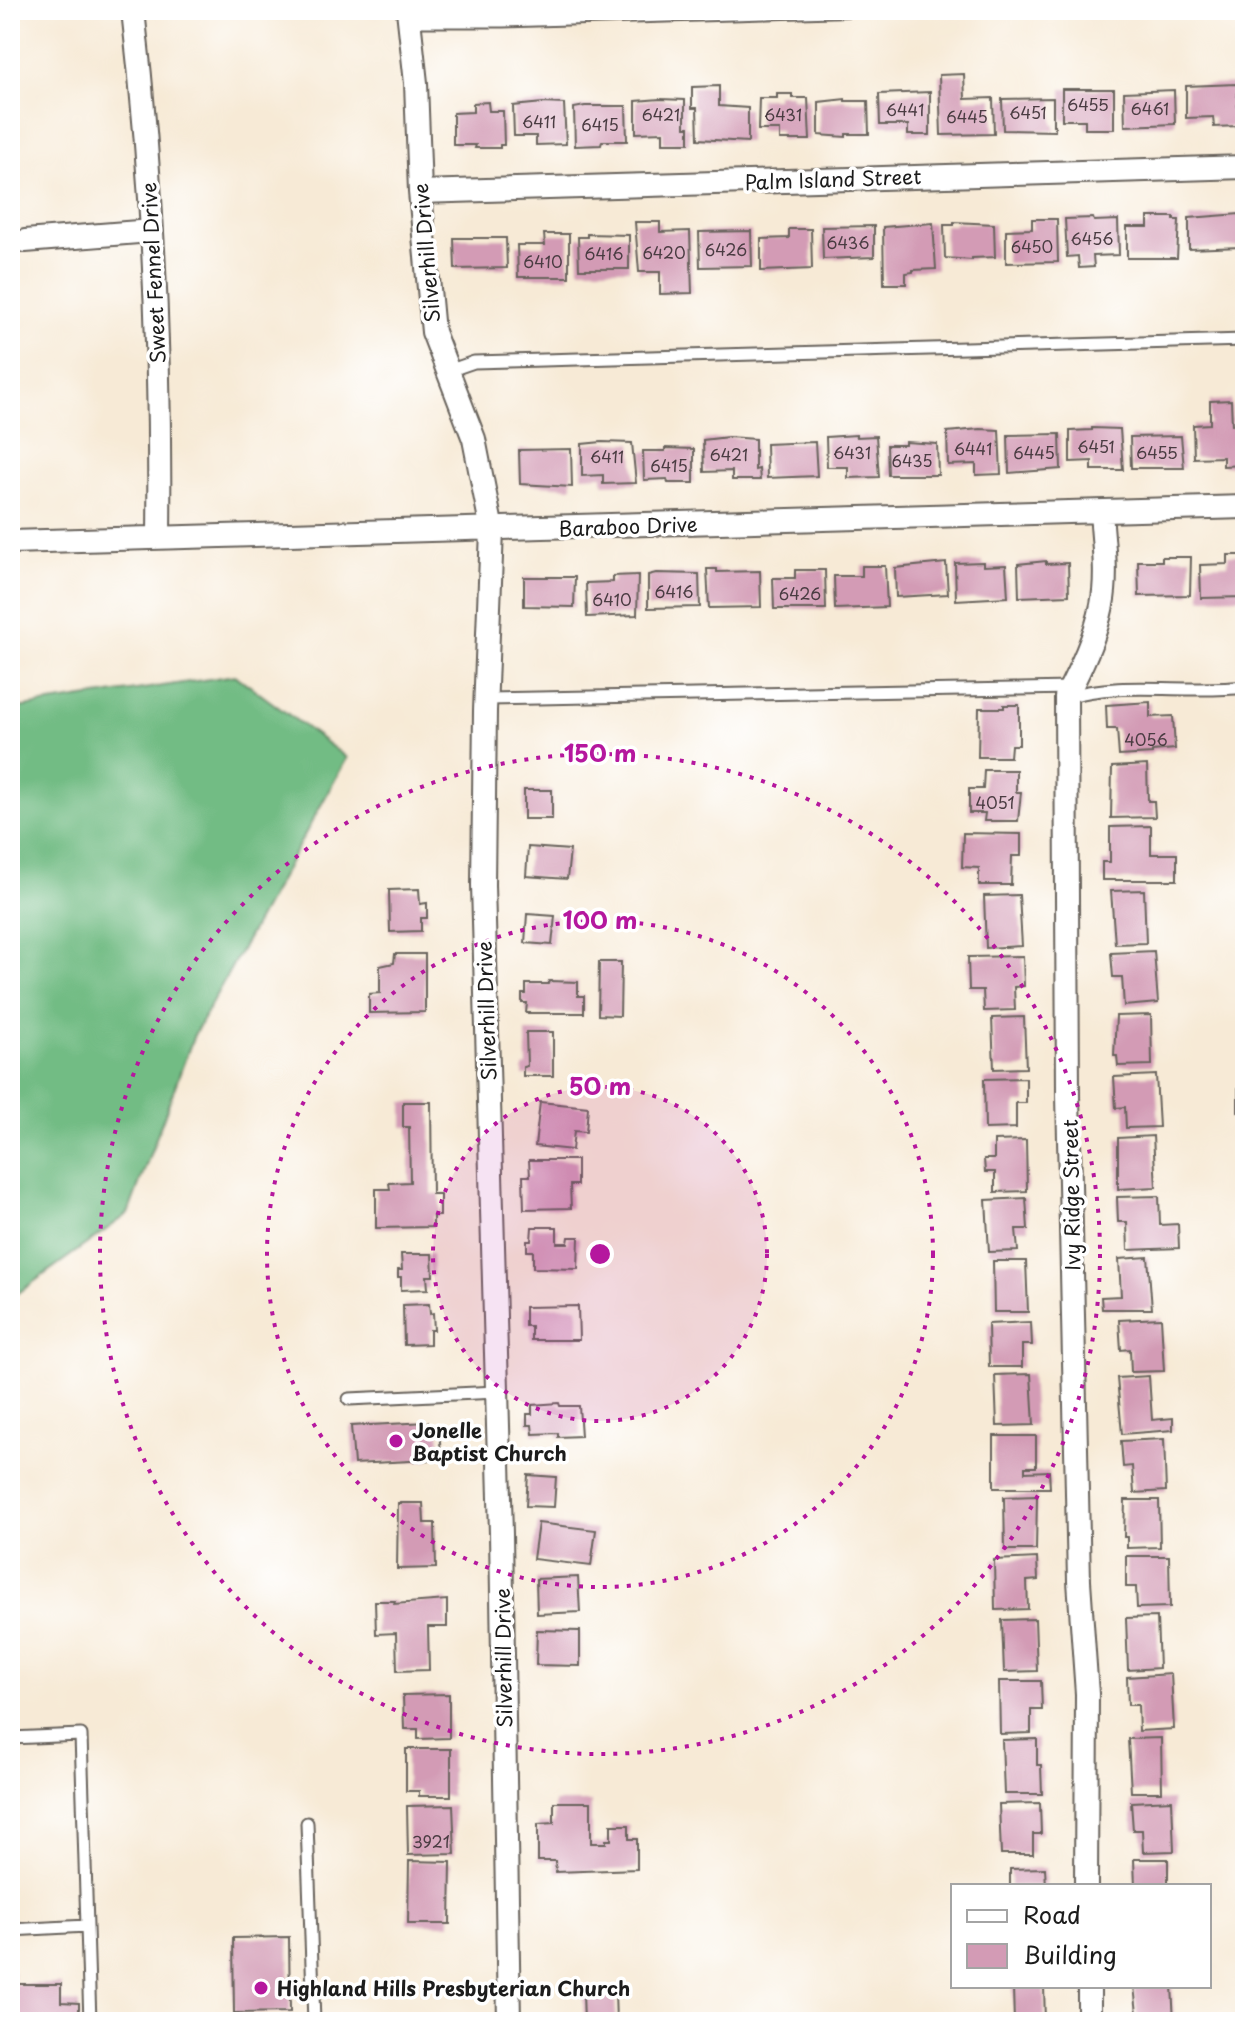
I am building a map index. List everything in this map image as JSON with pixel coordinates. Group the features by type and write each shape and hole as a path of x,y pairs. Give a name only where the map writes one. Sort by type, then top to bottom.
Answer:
{"street":[{"name":"Sweet Fennel Drive","path":"133,10 145,112 161,407 159,536"},
{"name":"Silverhill Drive","path":"408,15 416,83 420,192 433,332 474,439 492,530 483,885 497,1392 509,2022"},
{"name":"Palm Island Street","path":"420,192 1245,167"},
{"path":"25,241 151,231"},
{"name":"Baraboo Drive","path":"10,542 1245,507"},
{"name":"Ivy Ridge Street","path":"1086,1884 1087,1694 1079,1581 1068,1095 1068,693 1083,663 1102,605 1105,566 1101,512"},
{"path":"1089,1988 1089,2022"}],"lane":[{"path":"408,15 503,21 864,10"},
{"path":"448,371 474,362 1245,340"},
{"path":"486,699 1068,693 1092,689 1210,691 1245,687"},
{"path":"349,1399 497,1392"},
{"path":"10,1738 81,1735 90,2022"},
{"path":"307,1823 314,2022"},
{"path":"10,1930 87,1926"}],"green space":[{"path":"235,675 347,758 194,1035 128,1214 10,1299 10,709"}],"building":[{"path":"964,74 965,99 993,98 994,134 941,135 939,75"},
{"path":"1237,84 1238,126 1214,127 1213,117 1186,118 1186,86"},
{"path":"719,86 719,106 748,108 748,142 698,139 697,108 692,108 692,87"},
{"path":"1062,89 1114,89 1114,129 1085,129 1085,120 1062,120"},
{"path":"1174,90 1175,124 1125,126 1124,92"},
{"path":"930,92 930,135 908,135 908,125 880,125 879,94"},
{"path":"777,94 808,98 810,140 780,140 780,130 758,130 759,98 777,98"},
{"path":"1053,98 1055,131 1003,130 1002,99"},
{"path":"845,99 868,101 869,134 846,134 846,137 819,135 819,102"},
{"path":"685,100 685,127 689,127 689,143 663,143 663,132 636,133 636,101"},
{"path":"488,102 489,111 503,111 504,145 500,148 475,148 476,145 453,145 453,113 473,112 473,103"},
{"path":"564,104 566,144 536,145 536,136 514,136 513,106"},
{"path":"626,106 627,141 575,146 574,108"},
{"path":"1240,214 1241,247 1189,249 1189,218"},
{"path":"1148,217 1174,217 1174,220 1179,220 1177,258 1127,258 1127,227 1148,227"},
{"path":"1093,218 1094,221 1118,220 1119,255 1093,256 1094,267 1079,268 1078,256 1067,257 1065,219"},
{"path":"1032,219 1057,219 1058,262 1006,263 1006,230 1032,229"},
{"path":"635,222 660,222 660,232 690,231 692,293 660,294 660,272 639,272"},
{"path":"954,222 994,224 995,257 972,260 945,258 944,225 954,225"},
{"path":"933,223 936,269 906,273 906,284 884,284 883,227"},
{"path":"874,226 874,257 823,259 822,227"},
{"path":"789,229 811,229 812,269 761,271 761,239 789,238"},
{"path":"751,231 752,266 700,267 699,232"},
{"path":"544,234 569,234 569,277 518,277 517,245 545,245"},
{"path":"587,234 629,235 629,269 579,269 578,237 587,237"},
{"path":"454,238 506,238 507,268 455,269"},
{"path":"1231,400 1232,425 1244,424 1245,465 1223,466 1223,457 1194,458 1193,425 1210,424 1210,401"},
{"path":"1120,429 1123,470 1092,470 1092,461 1070,462 1070,431"},
{"path":"999,430 1001,474 976,475 976,464 948,465 947,432"},
{"path":"1060,434 1061,469 1009,473 1008,435"},
{"path":"876,436 879,477 848,478 848,467 827,467 826,437"},
{"path":"1181,436 1184,468 1131,468 1130,437"},
{"path":"728,437 755,439 755,470 759,469 760,480 732,480 732,471 704,472 703,440"},
{"path":"815,442 817,476 767,478 766,444"},
{"path":"905,442 937,444 938,475 888,475 887,445 905,445"},
{"path":"632,443 636,483 603,484 603,475 582,476 582,444"},
{"path":"665,448 694,449 694,483 644,480 643,451 665,451"},
{"path":"571,449 572,487 520,484 519,450"},
{"path":"1228,555 1245,555 1245,597 1201,598 1200,565 1228,564"},
{"path":"1162,557 1191,557 1190,595 1139,596 1138,561 1162,561"},
{"path":"1046,561 1046,564 1068,563 1069,595 1019,597 1018,564"},
{"path":"983,562 983,566 1006,565 1008,597 956,600 955,563"},
{"path":"946,563 948,594 896,597 895,568"},
{"path":"862,566 885,566 887,607 835,609 834,576 862,576"},
{"path":"707,569 717,569 717,572 760,571 761,607 709,608"},
{"path":"795,570 825,570 826,609 774,609 773,578 795,578"},
{"path":"699,574 700,607 648,608 648,575"},
{"path":"638,575 637,615 587,617 586,583 613,582 613,576"},
{"path":"524,577 575,577 574,607 524,606"},
{"path":"1150,702 1150,717 1173,716 1175,749 1119,756 1117,729 1107,729 1106,705"},
{"path":"1004,705 1019,705 1019,745 1011,745 1010,757 978,757 979,708 1004,708"},
{"path":"1147,765 1148,801 1154,801 1155,817 1111,818 1112,767"},
{"path":"984,770 1016,770 1016,792 1021,792 1018,821 984,821 985,813 969,813 969,789 983,789"},
{"path":"524,790 552,790 552,819 524,819"},
{"path":"1151,826 1151,854 1177,854 1177,880 1102,880 1102,862 1110,862 1110,827"},
{"path":"963,833 1021,834 1021,856 1012,856 1011,885 979,885 979,868 962,867"},
{"path":"528,847 570,850 567,879 526,876"},
{"path":"419,889 420,904 427,903 427,918 421,918 421,931 390,932 389,890"},
{"path":"1144,890 1146,943 1115,944 1111,891"},
{"path":"1019,895 1022,946 986,948 984,896"},
{"path":"527,914 555,916 552,945 525,943"},
{"path":"1154,951 1158,1003 1124,1006 1122,977 1113,977 1111,953"},
{"path":"395,954 425,954 425,1012 369,1013 369,994 380,993 380,966 394,963"},
{"path":"1023,956 1024,986 1014,987 1015,1010 984,1011 983,990 969,990 968,957"},
{"path":"599,962 621,962 620,1016 598,1015"},
{"path":"549,981 578,982 578,996 584,996 584,1013 526,1013 527,1003 522,1003 522,994 526,994 526,984 548,984"},
{"path":"1151,1015 1152,1065 1118,1066 1117,1056 1114,1056 1116,1016"},
{"path":"1024,1017 1026,1068 994,1069 992,1018"},
{"path":"526,1032 553,1032 553,1076 523,1076 523,1067 527,1066"},
{"path":"1156,1075 1159,1127 1126,1128 1125,1107 1116,1108 1114,1077"},
{"path":"1026,1078 1026,1103 1016,1103 1016,1128 985,1129 984,1079"},
{"path":"1238,1086 1245,1086 1245,1111 1238,1112"},
{"path":"403,1102 431,1102 432,1194 440,1194 440,1216 433,1216 433,1227 376,1228 376,1189 390,1189 389,1183 410,1182 409,1127 403,1127"},
{"path":"540,1102 588,1107 586,1132 574,1131 572,1150 535,1146"},
{"path":"1153,1136 1156,1187 1118,1189 1118,1138"},
{"path":"1026,1140 1027,1191 995,1192 995,1172 985,1172 984,1159 994,1159 994,1141"},
{"path":"529,1160 577,1160 577,1185 570,1185 571,1208 524,1209 523,1176 530,1176"},
{"path":"1159,1196 1160,1225 1178,1224 1179,1248 1128,1250 1127,1222 1118,1222 1117,1197"},
{"path":"1026,1198 1028,1229 1016,1229 1018,1251 989,1252 986,1200"},
{"path":"532,1227 557,1227 557,1243 568,1243 569,1237 579,1237 578,1269 533,1268 533,1251 527,1251"},
{"path":"401,1254 432,1254 433,1276 427,1276 428,1289 401,1290 398,1270 402,1270"},
{"path":"1148,1257 1152,1309 1102,1309 1101,1297 1121,1296 1119,1259"},
{"path":"993,1261 1026,1261 1028,1312 994,1312"},
{"path":"429,1304 434,1330 430,1330 430,1344 404,1345 403,1305"},
{"path":"578,1306 579,1340 531,1340 531,1326 525,1326 525,1307"},
{"path":"1161,1318 1164,1371 1131,1372 1130,1349 1121,1350 1119,1320"},
{"path":"1031,1322 1032,1345 1022,1345 1022,1367 989,1367 988,1324"},
{"path":"1031,1374 1034,1425 997,1426 995,1375"},
{"path":"1149,1376 1152,1420 1173,1418 1173,1430 1122,1434 1117,1378"},
{"path":"559,1403 560,1406 579,1406 581,1436 533,1434 532,1425 527,1425 527,1414 532,1414 532,1405"},
{"name":"Jonelle Baptist Church","path":"428,1422 429,1429 439,1429 441,1454 428,1454 429,1460 354,1464 351,1426"},
{"path":"994,1436 1036,1436 1036,1467 1025,1467 1025,1472 1049,1471 1050,1488 994,1488"},
{"path":"1164,1439 1166,1491 1134,1493 1132,1466 1123,1467 1121,1441"},
{"path":"528,1475 556,1477 554,1507 526,1506"},
{"path":"1037,1496 1036,1550 1005,1550 1004,1497"},
{"path":"1125,1500 1159,1500 1160,1547 1127,1548 1127,1537 1124,1537"},
{"path":"398,1503 423,1503 424,1523 435,1523 436,1568 397,1569"},
{"path":"538,1523 596,1530 591,1566 533,1559"},
{"path":"1126,1556 1169,1556 1170,1607 1137,1608 1136,1587 1126,1587"},
{"path":"1037,1558 1038,1580 1027,1581 1028,1609 995,1610 994,1560"},
{"path":"578,1577 580,1612 537,1614 536,1579"},
{"path":"447,1600 447,1627 428,1627 429,1670 397,1671 396,1633 376,1634 375,1601 395,1601 394,1604"},
{"path":"1157,1617 1159,1668 1128,1670 1126,1618"},
{"path":"1035,1619 1037,1671 1004,1672 1002,1620"},
{"path":"537,1630 580,1631 580,1666 536,1665"},
{"path":"1171,1674 1174,1729 1139,1731 1138,1705 1128,1705 1127,1677"},
{"path":"999,1681 1041,1681 1042,1710 1031,1710 1031,1733 1000,1734"},
{"path":"449,1694 449,1738 418,1739 418,1729 404,1729 403,1695"},
{"path":"1161,1738 1162,1792 1131,1792 1128,1739"},
{"path":"1037,1739 1042,1794 1004,1794 1002,1740"},
{"path":"406,1749 451,1749 451,1796 419,1796 419,1791 406,1791"},
{"path":"1172,1800 1174,1851 1143,1852 1142,1830 1133,1830 1131,1802"},
{"path":"554,1802 591,1802 591,1843 611,1840 611,1825 629,1825 629,1839 637,1839 637,1869 556,1872 555,1861 538,1861 538,1824 554,1823"},
{"path":"1040,1803 1041,1834 1033,1834 1033,1854 1001,1854 999,1804"},
{"path":"453,1805 455,1854 408,1855 407,1806"},
{"path":"1134,1859 1168,1859 1168,1884 1135,1884"},
{"path":"409,1861 451,1862 450,1924 408,1924"},
{"path":"1045,1868 1046,1884 1010,1884 1010,1869"},
{"name":"Highland Hills Presbyterian Church","path":"289,1937 290,2012 234,2013 233,1938"},
{"path":"10,1971 14,1971 14,1984 61,1984 61,2002 79,2003 79,2022 10,2022"},
{"path":"1013,1988 1044,1988 1045,2022 1014,2022"},
{"path":"1134,1988 1172,1988 1174,2022 1138,2022"},
{"path":"583,1992 615,1992 616,2022 584,2022"}],"place":[{"name":"Jonelle Baptist Church","path":"396,1441"},
{"name":"Highland Hills Presbyterian Church","path":"261,1988"}]}
